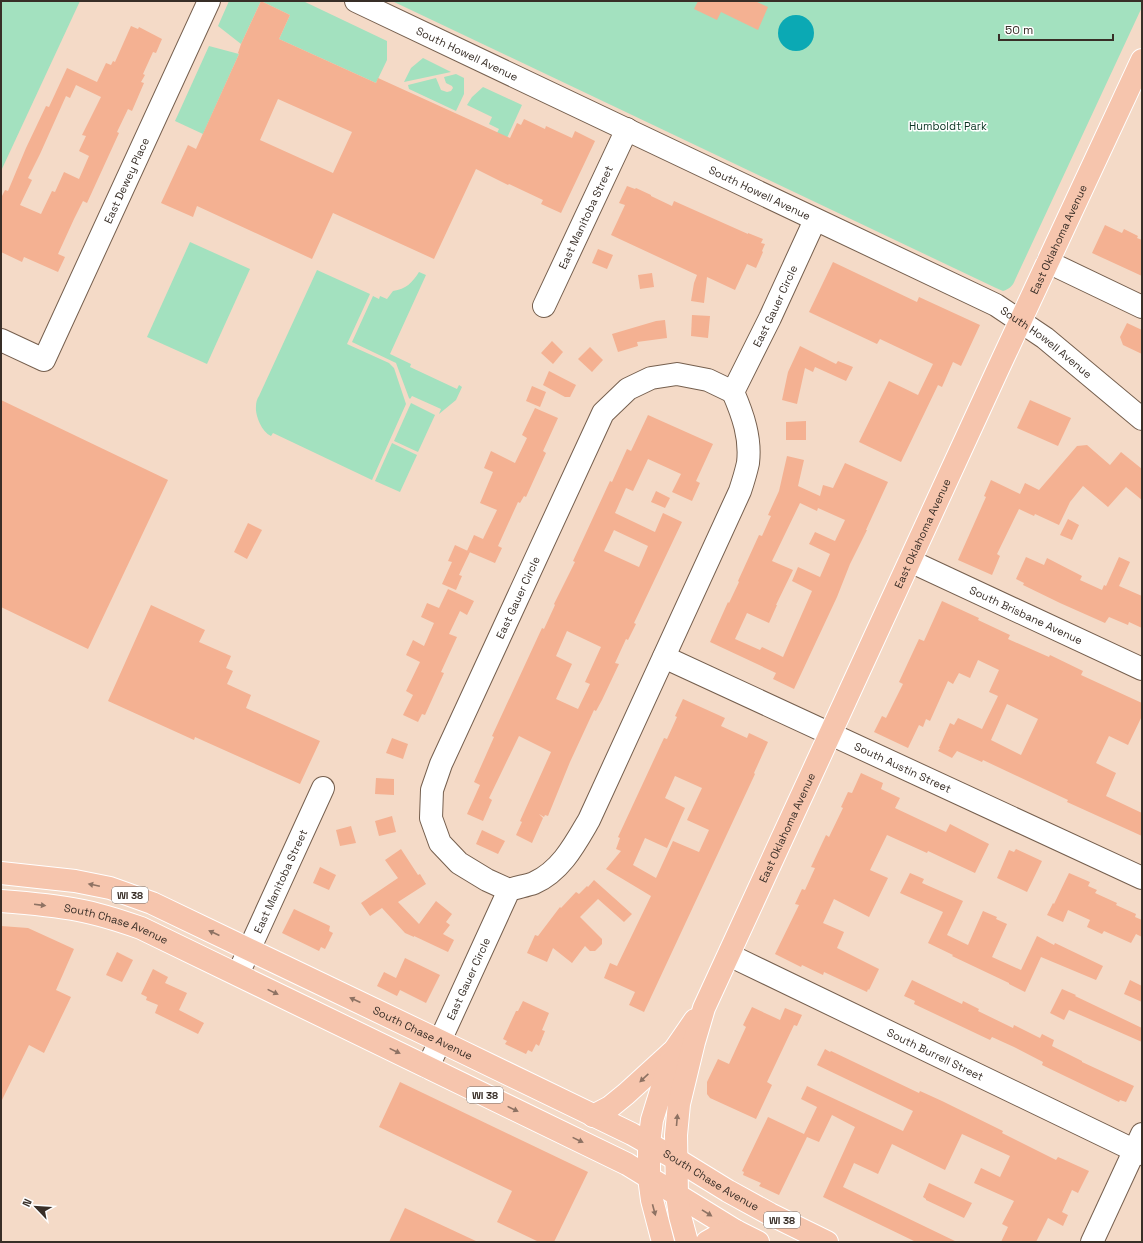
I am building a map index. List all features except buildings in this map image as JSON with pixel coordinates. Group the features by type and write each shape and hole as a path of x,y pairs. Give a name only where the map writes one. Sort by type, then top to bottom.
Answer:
{"main road":[{"name":"East Oklahoma Avenue","path":"687,1242 680,1216 677,1195 676,1135 679,1104 704,1008 1020,321 1141,63"},
{"name":"South Chase Avenue","path":"1,873 75,881 110,888 152,903 649,1143 728,1191 770,1214 827,1242"},
{"name":"South Chase Avenue","path":"1,901 78,910 141,928 627,1164 736,1232 758,1242"},
{"name":"East Oklahoma Avenue","path":"663,1242 652,1200 649,1177 649,1143 652,1120 673,1052 704,1008"},
{"path":"593,1116 610,1107 673,1052"},
{"path":"532,1119 545,1092"},
{"path":"707,1242 721,1234 736,1232"}],"street":[{"name":"East Dewey Place","path":"1,340 44,360 209,1"},
{"name":"South Howell Avenue","path":"356,1 996,305 1045,338 1142,419"},
{"name":"East Manitoba Street","path":"544,306 627,129"},
{"name":"East Gauer Circle","path":"428,1067 509,890 487,880 459,863 440,843 431,818 432,790 441,764 603,413 628,389 651,378 677,374 708,380 733,392 770,318 815,220"},
{"path":"1048,262 1142,307"},
{"path":"509,890 534,882 556,869 572,849 589,820 740,491 748,463 748,440 743,415 733,392"},
{"name":"South Brisbane Avenue","path":"910,561 1142,669"},
{"name":"South Austin Street","path":"664,657 1142,878"},
{"name":"East Manitoba Street","path":"238,974 323,788"},
{"name":"South Burrell Street","path":"729,956 1139,1146"},
{"path":"1092,1242 1139,1146"}],"green space":[{"path":"1,1 80,1 1,171"},
{"path":"229,1 261,1 241,44 218,26"},
{"path":"261,1 303,1 387,41 387,60 376,83 279,39 290,15"},
{"name":"Humboldt Park","path":"392,1 1142,1 1142,7 1014,282 1010,287 1003,291"},
{"path":"209,46 239,54 203,134 175,121"},
{"path":"423,58 451,72 404,82 411,68"},
{"path":"456,74 464,78 464,94 456,111 409,89 408,85 436,78 441,90 447,92 451,91 453,88 452,86 446,83 444,77"},
{"path":"483,87 522,105 507,138 497,133 499,129 489,124 492,117 467,105 472,97"},
{"path":"190,242 250,269 207,364 147,337"},
{"path":"317,270 370,294 347,344 389,363 394,368 406,404 372,480 273,433 271,436 262,427 257,414 257,399"},
{"path":"419,272 426,275 390,354 411,364 410,367 457,389 459,385 462,387 456,400 439,414 441,409 412,396 410,399 409,398 396,363 352,342 373,296 379,299 380,296 387,299 393,291 402,289 408,285"},
{"path":"411,403 435,415 418,452 394,441"},
{"path":"392,443 417,455 400,492 375,481"}],"water":[{"path":"799,15 809,20 813,26 813,40 809,46 803,50 793,51 783,46 779,40 778,30 783,20 789,16"}]}
